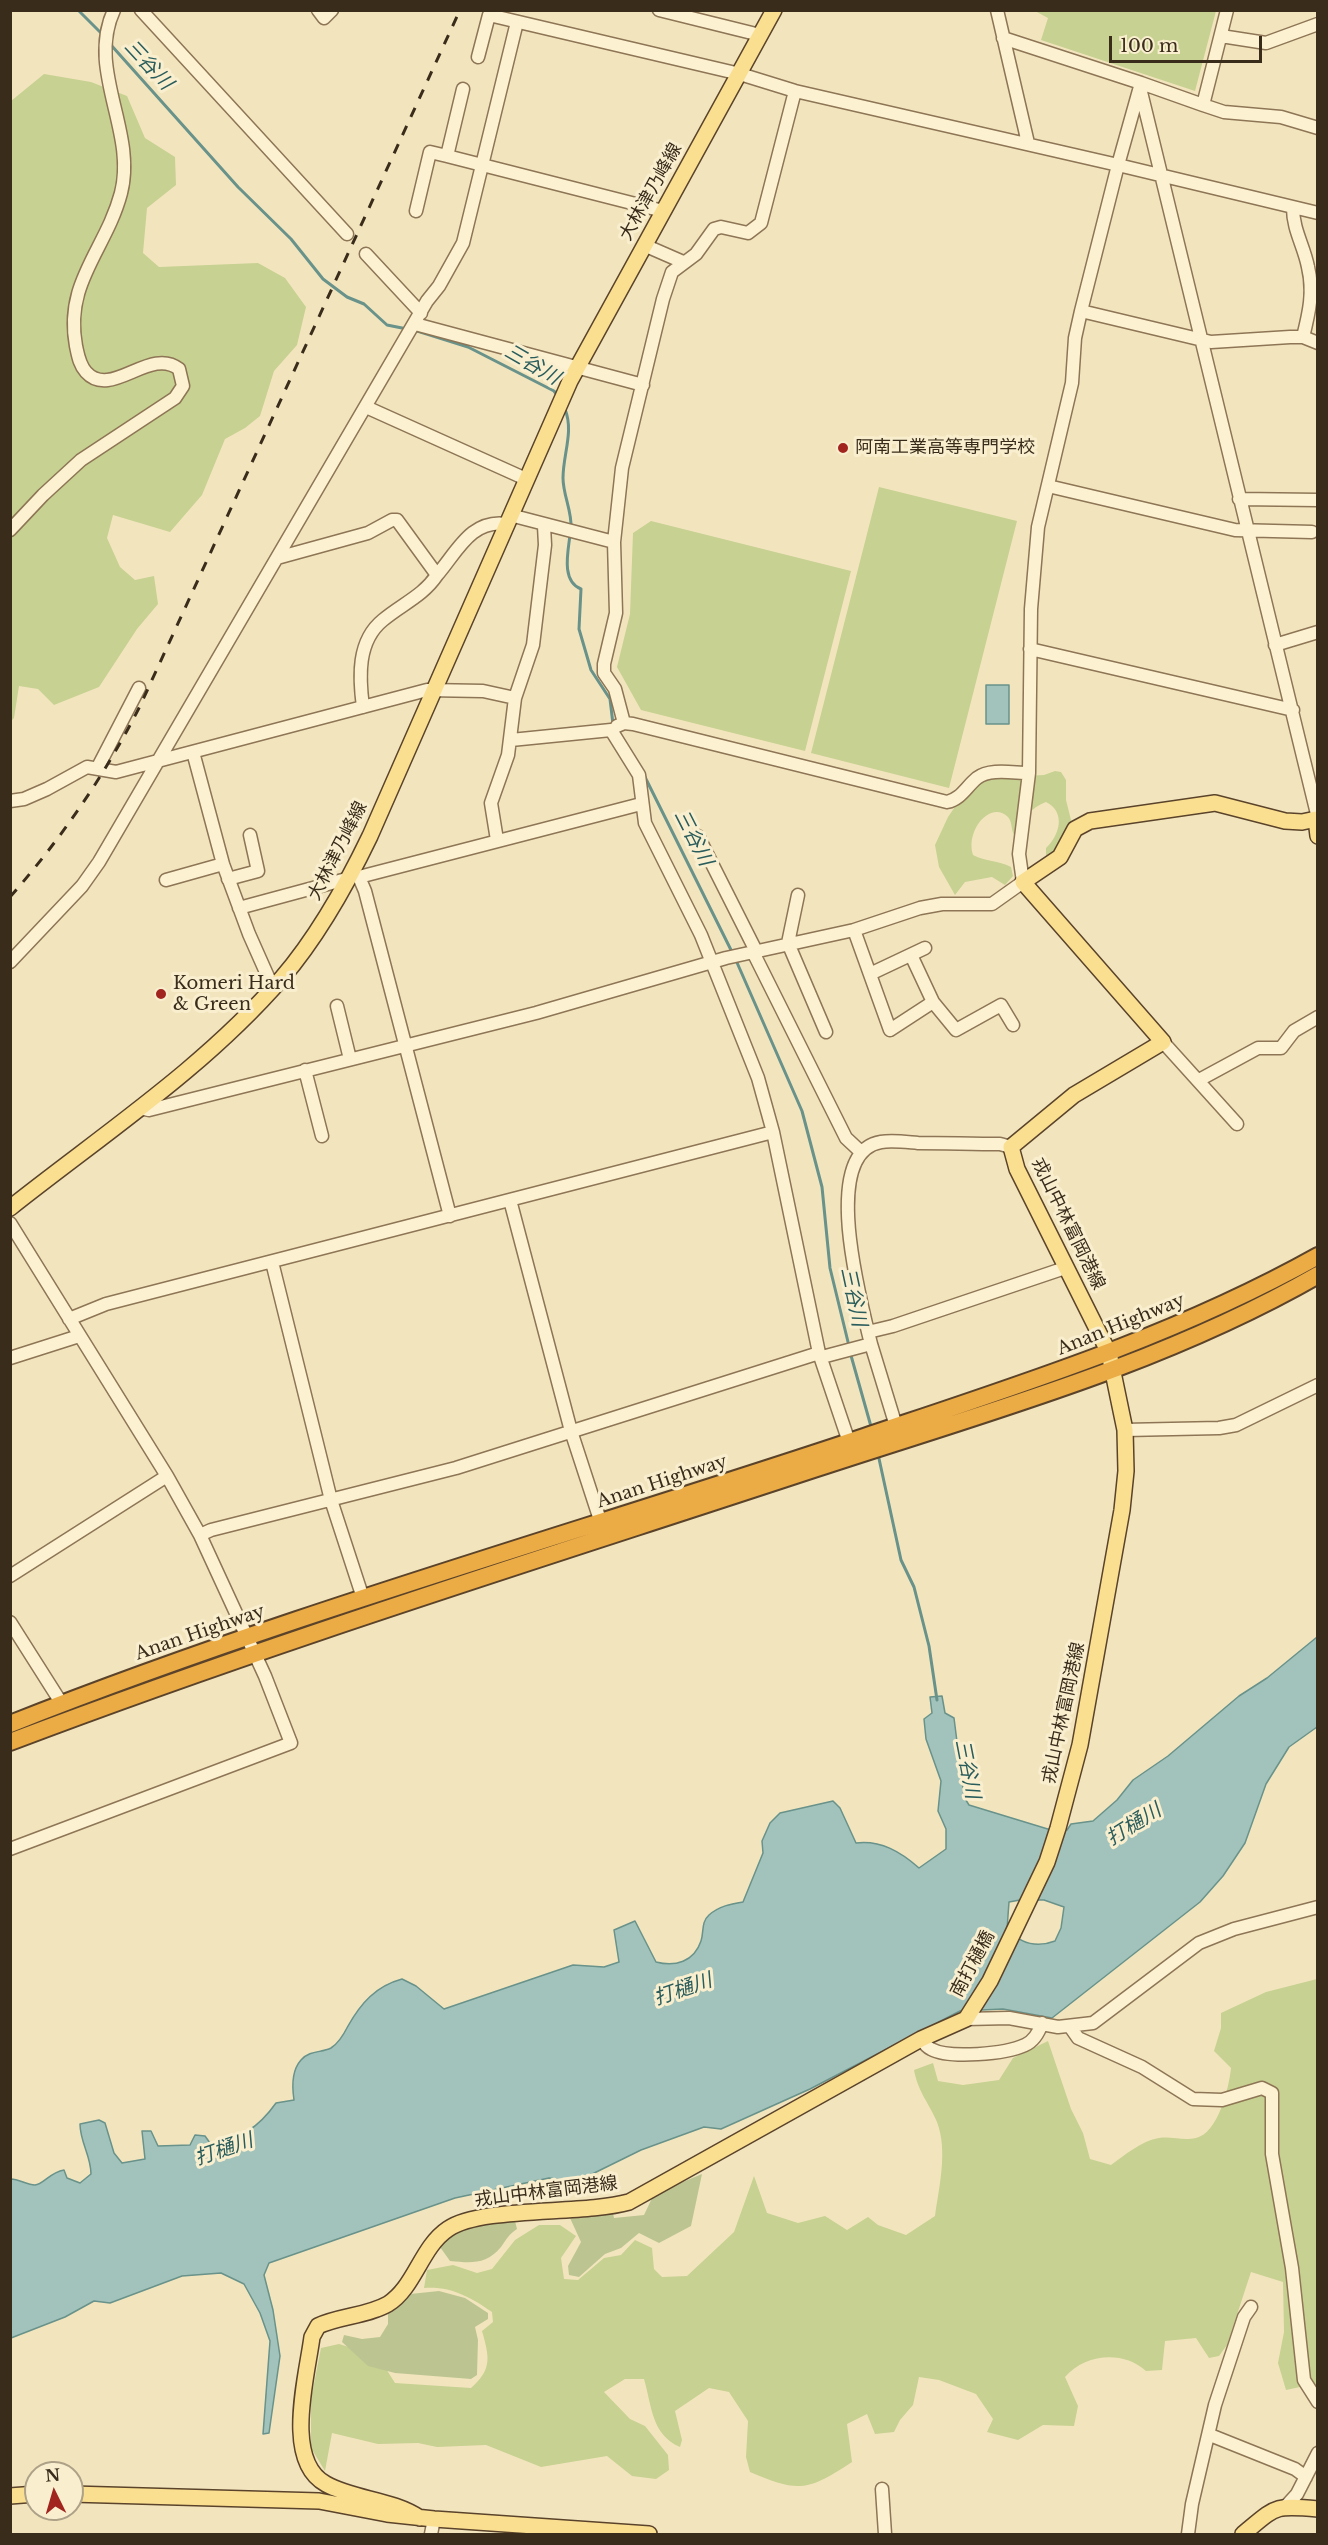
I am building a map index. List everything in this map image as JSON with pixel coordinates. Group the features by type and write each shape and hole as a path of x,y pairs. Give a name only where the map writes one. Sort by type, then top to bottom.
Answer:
{"highway":[{"name":"Anan Highway","path":"10,1742 254,1652 857,1445 1109,1353 1264,1286 1317,1256"},
{"name":"Anan Highway","path":"894,1432 1055,1392 1114,1370 1263,1305 1317,1275"},
{"name":"Anan Highway","path":"10,1724 247,1637 363,1598 857,1445"}],"main road":[{"name":"大林津乃峰線","path":"10,1208 217,1044 273,988 305,948 354,877 560,401 774,10"},
{"path":"1163,1042 1023,882 1060,857 1075,829 1090,821 1215,803 1285,821 1302,822 1316,819 1317,836"},
{"name":"戎山中林富岡港線","path":"1013,1932 1047,1862 1059,1828 1080,1745 1122,1510 1126,1471 1125,1430 1109,1353 1017,1169 1011,1147 1074,1095 1163,1042"},
{"name":"南打樋橋","path":"967,2017 990,1981 1013,1932"},
{"name":"戎山中林富岡港線","path":"326,2484 308,2466 300,2434 312,2337 318,2326 331,2320 387,2304 398,2295 430,2246 448,2228 493,2216 608,2208 629,2202 645,2190 921,2039 967,2017"},
{"path":"326,2484 407,2509 428,2524"},
{"path":"84,2494 320,2501 428,2524 487,2529 649,2535"},
{"path":"1243,2535 1278,2507 1287,2505 1317,2509"}],"street":[{"path":"10,531 43,495 81,460 175,398 183,386 181,372 170,363 155,364 112,379 102,380 87,373 78,357 73,316 75,299 121,194 126,168 123,136 108,73 106,52 108,26 114,10"},
{"path":"141,10 347,234"},
{"path":"318,10 324,18 332,10"},
{"path":"658,10 760,35"},
{"path":"997,10 1028,143"},
{"path":"1203,105 1227,10"},
{"path":"478,57 489,15 740,74 795,91 1028,143 1317,213"},
{"path":"10,962 82,886 463,243 517,22"},
{"path":"1221,36 1266,43 1317,24"},
{"path":"1003,38 1224,112 1281,117 1317,128"},
{"path":"139,1107 149,1110 305,1071 612,993 660,976 726,958 854,930 942,904 992,904 1023,882 1019,854 1029,773 1030,649 1038,526 1072,383 1075,338 1081,311 1118,165 1141,86"},
{"path":"1141,86 1239,499 1293,710 1316,819"},
{"path":"447,156 463,89"},
{"path":"795,91 761,223 748,233 721,226 714,229 696,254 672,272 622,468 614,542 616,614 603,664 604,673 615,689 616,727 639,775 645,823 701,935 758,1078 773,1132 824,1355 857,1445"},
{"path":"416,212 430,152 663,211"},
{"path":"1293,208 1295,231 1308,266 1312,289 1303,337"},
{"path":"644,245 684,262"},
{"path":"366,254 415,325 643,385"},
{"path":"1081,311 1202,340 1230,342 1303,337 1317,343"},
{"path":"366,407 525,479"},
{"path":"1048,486 1235,530 1312,532"},
{"path":"1239,499 1317,500"},
{"path":"363,707 359,681 361,660 373,633 381,621 429,586 474,529 508,519 614,542"},
{"path":"277,558 368,533 392,520 397,520 437,575"},
{"path":"497,840 491,803 511,740 515,698 533,645 545,545 543,525"},
{"path":"1275,645 1317,632"},
{"path":"1030,649 1293,710"},
{"path":"98,767 139,687"},
{"path":"10,801 24,799 47,789 87,766 116,772 434,690 483,691 515,698"},
{"path":"511,740 616,727 947,802 955,801 978,777 993,772 1029,773"},
{"path":"193,752 228,879 267,981 273,988"},
{"path":"239,908 641,804"},
{"path":"228,879 258,871 250,835"},
{"path":"698,836 751,952 835,1111 846,1138 861,1152"},
{"path":"166,880 223,864"},
{"path":"354,877 405,1045 450,1216"},
{"path":"798,895 788,943 826,1032"},
{"path":"854,930 890,1030 933,1002"},
{"path":"870,974 925,948"},
{"path":"911,955 933,1002 956,1030 1000,1005 1013,1025"},
{"path":"337,1006 350,1059"},
{"path":"1198,1080 1258,1048 1281,1048 1294,1031 1317,1017"},
{"path":"1163,1042 1237,1124"},
{"path":"305,1071 322,1136"},
{"path":"69,1319 106,1304 773,1132"},
{"path":"894,1432 867,1341 854,1270 849,1229 853,1161 861,1152 880,1142 1000,1144 1011,1147"},
{"path":"510,1200 571,1431 601,1523"},
{"path":"10,1223 167,1476 200,1535 254,1652 291,1743 10,1849"},
{"path":"272,1262 331,1500 363,1598"},
{"path":"200,1535 456,1468 824,1355 867,1341 893,1326 1065,1268"},
{"path":"10,1358 79,1336"},
{"path":"1125,1430 1219,1428 1236,1425 1317,1385"},
{"path":"10,1576 167,1476"},
{"path":"10,1622 62,1704"},
{"path":"967,2017 1009,2018 1071,2028 1093,2023 1109,2014 1199,1943 1234,1929 1317,1907"},
{"path":"921,2039 931,2049 973,2055 999,2052 1027,2044 1039,2032 1042,2023"},
{"path":"1071,2028 1078,2038 1142,2067 1193,2099 1222,2100 1262,2088 1272,2093 1272,2154 1292,2268 1304,2380 1317,2402"},
{"path":"1188,2535 1192,2504 1224,2375 1244,2318 1251,2307"},
{"path":"1210,2435 1295,2469 1306,2477"},
{"path":"1287,2505 1298,2494 1317,2453"},
{"path":"320,2501 326,2484"},
{"path":"882,2489 885,2535"}],"green space":[{"path":"1035,11 1216,11 1195,91 1041,40 1048,18"},
{"path":"44,74 91,82 127,96 145,138 175,157 176,185 147,208 143,253 159,267 258,263 285,278 306,307 297,345 274,371 260,416 225,439 202,495 170,532 113,515 107,538 120,567 135,580 154,576 158,604 137,629 99,687 54,705 38,689 19,686 14,718 11,721 11,101"},
{"path":"879,487 1017,521 949,788 811,753"},
{"path":"651,521 851,571 805,751 641,710 617,667 630,614 633,533"},
{"path":"1055,771 1061,772 1066,780 1066,800 1071,820 1068,830 1051,857 1046,855 1046,848 1055,837 1059,824 1052,806 1046,802 1036,807 1019,825 1014,835 1008,817 994,812 981,820 976,828 972,845 973,855 1011,867 1013,876 1005,885 992,877 965,882 955,895 939,867 935,845 948,817 959,801 985,778 1044,775"},
{"path":"1317,1979 1317,2395 1300,2387 1286,2390 1278,2363 1284,2332 1283,2282 1251,2272 1227,2345 1219,2356 1209,2358 1196,2338 1165,2341 1162,2370 1146,2371 1137,2364 1116,2358 1093,2359 1073,2369 1065,2377 1078,2406 1074,2426 1043,2425 1018,2440 987,2432 993,2419 976,2394 939,2380 919,2377 913,2405 900,2420 894,2432 875,2434 867,2414 847,2424 852,2462 824,2479 803,2486 780,2483 750,2472 746,2457 748,2421 729,2392 709,2388 675,2411 682,2440 680,2447 670,2441 663,2435 654,2418 644,2379 625,2379 604,2392 630,2419 645,2426 668,2455 669,2470 656,2479 632,2476 607,2456 541,2467 486,2445 437,2447 418,2443 378,2444 332,2433 325,2471 311,2448 311,2399 321,2348 339,2344 378,2356 395,2383 471,2388 483,2375 487,2355 482,2331 493,2322 492,2312 452,2291 424,2288 427,2270 453,2265 477,2273 492,2269 515,2240 539,2225 560,2225 576,2236 561,2258 564,2279 578,2280 604,2258 621,2255 635,2240 652,2248 654,2269 662,2277 687,2276 734,2232 754,2176 767,2213 798,2223 825,2216 847,2230 868,2217 878,2225 906,2235 935,2216 942,2157 937,2122 921,2091 914,2070 933,2063 938,2081 963,2085 999,2080 1013,2058 1048,2041 1071,2109 1083,2133 1090,2159 1111,2165 1152,2140 1191,2139 1204,2134 1221,2109 1230,2077 1231,2068 1214,2051 1221,2028 1221,2013 1266,1992"},
{"path":"702,2174 691,2226 659,2243 639,2233 621,2248 605,2254 579,2277 569,2275 568,2266 581,2242 570,2218 613,2213 614,2218 644,2215 654,2194"},
{"path":"515,2221 517,2229 495,2253 484,2260 478,2262 450,2261 440,2247 448,2239 465,2229 484,2224"},
{"path":"439,2291 465,2298 488,2313 488,2319 475,2327 478,2340 477,2375 471,2379 395,2373 368,2366 342,2342 344,2335 362,2339 380,2337 388,2324 388,2311 410,2294"}],"water":[{"path":"986,685 1009,685 1009,724 986,724"},
{"name":"打樋川","path":"1317,1637 1317,1727 1289,1747 1266,1784 1245,1843 1223,1876 1200,1902 1052,2018 1003,2009 960,2011 810,2089 721,2129 704,2127 641,2150 576,2182 549,2178 455,2198 269,2263 264,2275 273,2310 280,2356 269,2433 263,2434 270,2341 260,2313 244,2284 221,2273 182,2276 110,2303 94,2301 65,2317 11,2338 11,2179 35,2185 64,2170 67,2178 80,2183 91,2174 80,2124 99,2120 105,2123 114,2153 122,2163 145,2159 142,2131 151,2131 158,2146 190,2145 195,2135 205,2136 210,2143 239,2136 263,2119 276,2103 294,2100 293,2079 301,2060 312,2053 334,2046 358,2010 370,1997 384,1986 402,1979 416,1986 444,2009 573,1965 604,1967 619,1962 614,1930 635,1921 656,1962 670,1964 683,1961 694,1954 698,1948 705,1921 709,1915 721,1907 743,1902 763,1853 762,1841 770,1823 780,1813 833,1801 840,1808 856,1843 874,1843 890,1848 919,1868 946,1849 946,1829 938,1811 941,1781 926,1739 924,1719 932,1713 930,1697 942,1696 945,1713 954,1718 964,1797 969,1805 1051,1830 1067,1830 1071,1824 1093,1821 1117,1800 1133,1780 1168,1756 1239,1696 1267,1678","holes":["1044,1900 1064,1907 1061,1928 1055,1941 1042,1944 1030,1943 1018,1938 1007,1929 1009,1902"]}],"waterway":[{"name":"三谷川","path":"78,10 103,35"},
{"name":"三谷川","path":"111,45 238,187 291,239 323,279 347,297 364,304 387,325 407,329"},
{"name":"三谷川","path":"414,330 468,347 554,391 557,395"},
{"name":"三谷川","path":"565,409 568,435 563,478 571,528"},
{"name":"三谷川","path":"570,535 567,565 571,580 581,589 579,629 591,670 610,699 613,724"},
{"name":"三谷川","path":"644,775 732,952"},
{"name":"三谷川","path":"735,958 802,1111 822,1187 830,1268 849,1346"},
{"name":"三谷川","path":"850,1352 872,1430"},
{"name":"三谷川","path":"878,1454 901,1560 914,1587 929,1646 937,1700"}],"railway":[{"path":"10,897 81,806 112,757 140,706 460,10"}],"place":[{"name":"阿南工業高等専門学校","path":"843,448"},
{"name":"Komeri Hard & Green","path":"161,994"}]}
